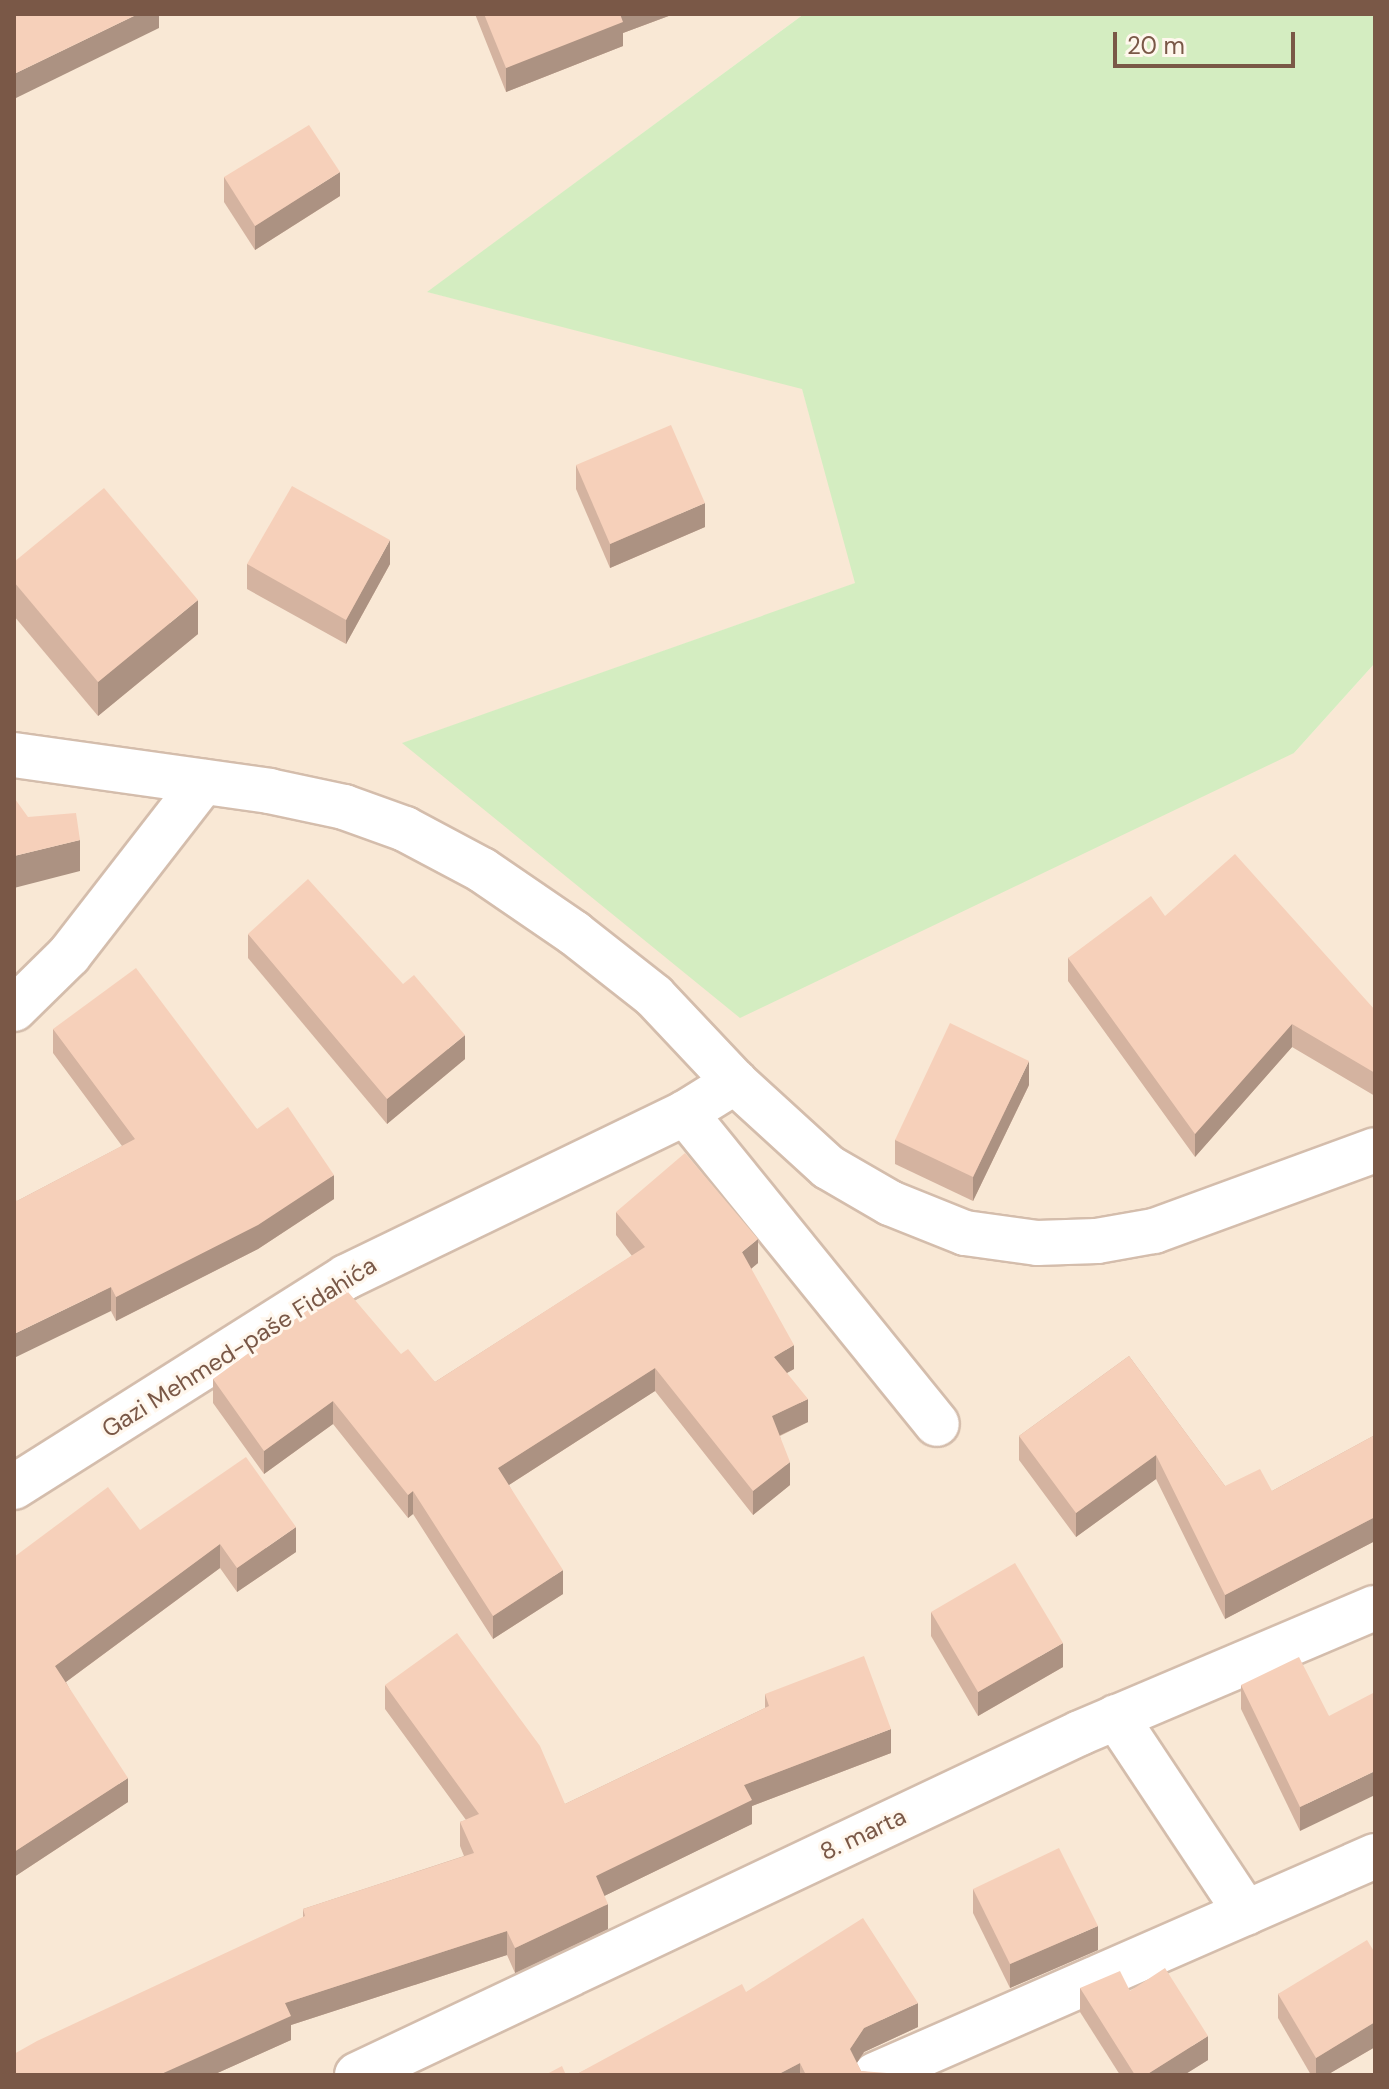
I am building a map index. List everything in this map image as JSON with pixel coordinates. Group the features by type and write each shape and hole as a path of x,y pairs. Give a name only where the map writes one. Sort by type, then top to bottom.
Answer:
{"street":[{"path":"14,755 203,782 344,807 405,829 482,870 574,933 654,996 735,1082 828,1167 890,1203 965,1233 1037,1243 1097,1241 1154,1231 1375,1150"},
{"path":"14,1009 69,955 203,782"},
{"name":"Gazi Mehmed-paše Fidahića","path":"14,1487 346,1277 685,1113 735,1082"},
{"path":"685,1113 937,1424"},
{"name":"8. marta","path":"357,2075 1116,1717 1375,1608"},
{"path":"1116,1717 1246,1913"},
{"path":"875,2075 1375,1856"}],"shaded area":[{"path":"14,14 804,14 428,292 802,388 856,583 403,743 1294,753 1375,663 1375,2075 14,2075"}],"green space":[{"path":"804,14 1375,14 1375,663 1294,753 740,1018 402,743 855,583 802,389 427,292"}],"building":[{"path":"14,14 138,14 14,74"},
{"path":"484,14 620,14 623,22 506,68"},
{"path":"309,125 340,172 255,226 224,177"},
{"path":"671,425 705,503 610,544 576,465"},
{"path":"292,486 390,540 346,620 247,564"},
{"path":"104,488 198,600 98,682 14,582 14,562"},
{"path":"15,799 28,817 76,813 80,840 14,856"},
{"path":"1235,854 1375,1010 1375,1073 1292,1024 1195,1134 1068,958 1151,896 1165,916"},
{"path":"308,879 403,984 414,975 465,1035 387,1099 248,934"},
{"path":"136,968 257,1129 288,1107 334,1175 258,1225 116,1297 111,1287 14,1334 14,1197 17,1201 135,1139 53,1029"},
{"path":"950,1023 1029,1061 973,1177 895,1140"},
{"path":"685,1153 758,1239 742,1252 794,1345 774,1357 808,1399 772,1416 790,1462 753,1491 655,1368 498,1468 563,1570 493,1616 413,1491 408,1495 333,1401 264,1451 213,1379 342,1285 401,1354 408,1349 435,1382 645,1247 616,1212"},
{"path":"1129,1356 1225,1486 1260,1469 1272,1491 1375,1435 1375,1517 1225,1595 1156,1455 1076,1513 1019,1436"},
{"path":"246,1457 296,1527 237,1568 220,1544 55,1666 128,1778 14,1852 14,1557 108,1487 140,1530"},
{"path":"1015,1563 1063,1643 978,1692 931,1612"},
{"path":"457,1633 540,1746 565,1804 769,1706 765,1694 864,1656 891,1729 744,1785 752,1800 596,1876 608,1904 515,1948 507,1931 285,2003 291,2016 159,2075 14,2075 14,2054 305,1916 303,1909 474,1853 460,1822 479,1814 385,1685"},
{"path":"1299,1657 1329,1716 1375,1692 1375,1771 1300,1807 1241,1685"},
{"path":"1059,1848 1098,1926 1010,1964 973,1889"},
{"path":"863,1918 918,2003 864,2028 850,2049 861,2071 888,2075 806,2075 800,2063 777,2075 575,2075 742,1984 746,1992"},
{"path":"1367,1940 1375,1953 1375,2022 1316,2058 1278,1994"},
{"path":"1165,1968 1208,2036 1146,2075 1135,2075 1080,1988 1120,1971 1130,1991"},
{"path":"562,2066 566,2075 545,2075"}]}
